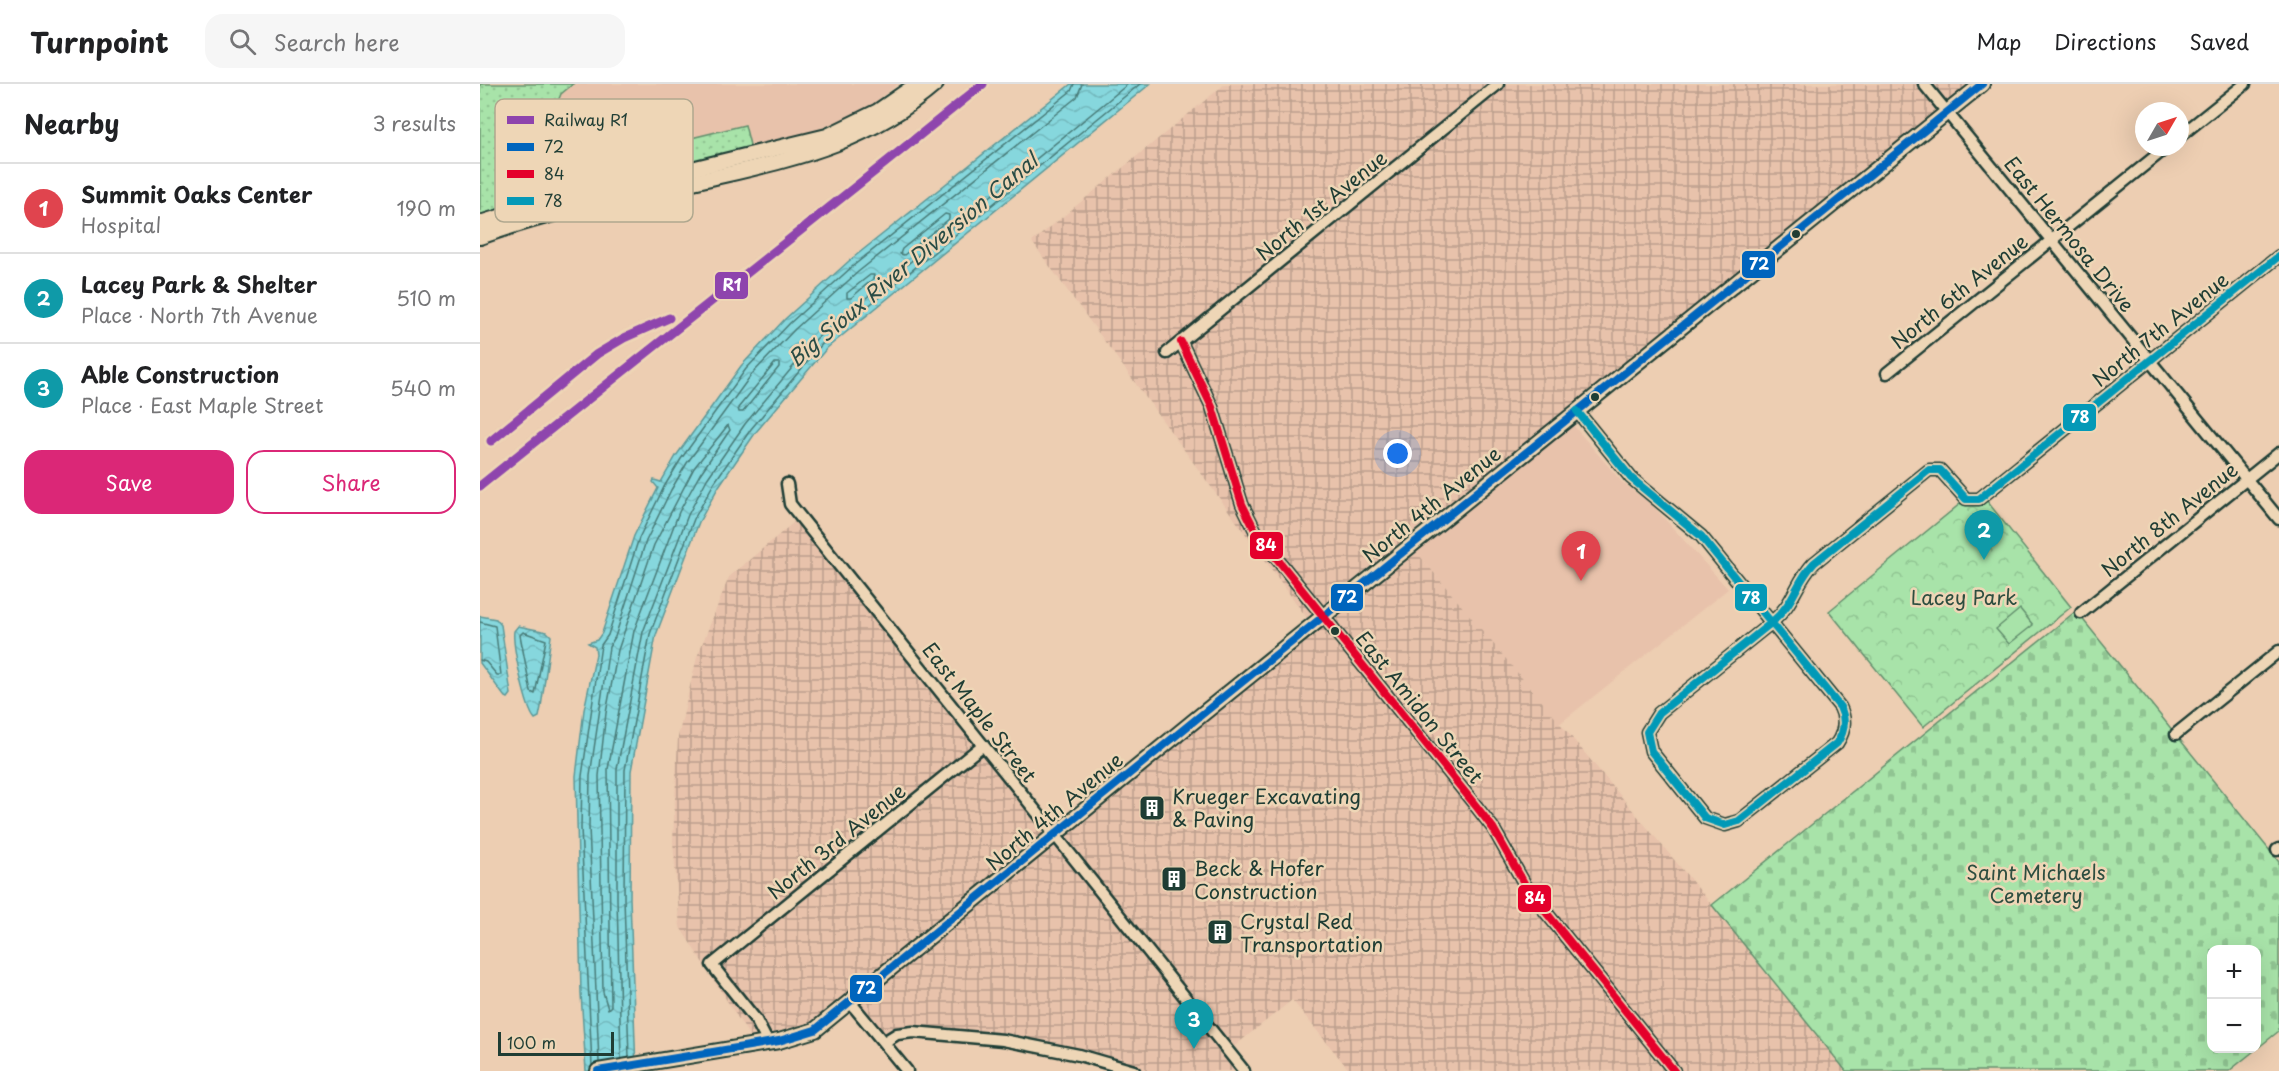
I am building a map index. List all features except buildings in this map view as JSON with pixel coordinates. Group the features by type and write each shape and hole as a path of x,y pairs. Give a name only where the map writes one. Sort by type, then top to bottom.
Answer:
{"main road":[{"path":"693,169 827,136 878,111 917,84"},
{"path":"693,181 829,148 890,119 936,84"},
{"name":"North 4th Avenue","path":"598,1071 768,1043 808,1034 1982,84"},
{"path":"480,223 495,218"},
{"path":"480,237 529,222"}],"street":[{"name":"North 1st Avenue","path":"1167,353 1498,84"},
{"name":"East Hermosa Drive","path":"1924,84 2279,519"},
{"path":"2189,129 2245,84"},
{"name":"North 6th Avenue","path":"1887,373 2156,156"},
{"name":"North 7th Avenue","path":"1772,623 1840,707 1844,721 1842,735 1837,743 1739,821 1725,825 1705,818 1651,751 1647,732 1653,719 1772,623 1789,606 1805,573 1814,563 1929,470 1940,470 1966,499 1979,499 2279,256"},
{"name":"East Amidon Street","path":"1180,342 1212,407 1242,504 1251,524 1484,817 1542,908 1674,1071"},
{"path":"1577,411 1629,476 1701,536 1772,623"},
{"name":"North 8th Avenue","path":"2081,614 2279,453"},
{"name":"East Maple Street","path":"787,484 790,504 1244,1071"},
{"path":"2176,734 2279,651"},
{"name":"North 3rd Avenue","path":"768,1043 756,1020 712,965 983,746"},
{"path":"850,1002 907,1071"},
{"path":"884,1042 897,1034 913,1032 1003,1040 1079,1054 1134,1071"}],"shaded area":[{"path":"480,84 898,84 867,108 804,136 693,163 693,99 495,101"},
{"path":"1225,84 1971,84 1307,618 1032,242"},
{"path":"1571,423 1622,482 1652,505 1728,589 1558,725 1414,549"},
{"path":"806,512 1057,828 808,1029 752,1040 680,927 673,841 678,737 697,657 729,577"},
{"path":"1414,549 1712,905 1846,1071 1350,1071 1292,1000 1232,1048 1062,836"},
{"path":"1054,842 1239,1071 1146,1071 1083,1052 1026,1039 913,1024 897,1027 884,1035 856,1003"}],"green space":[{"path":"480,84 573,84 561,94 559,99 495,99 495,212 480,216"},
{"path":"745,125 751,149 693,163 693,138"},
{"name":"Lacey Park","path":"1983,496 2071,607 1923,727 1829,611 1966,499"},
{"path":"2020,609 2033,625 2009,644 1996,629"},
{"name":"Saint Michaels Cemetery","path":"2076,611 2279,862 2279,1031 2261,1045 2261,945 2207,945 2207,1053 2252,1053 2229,1071 1846,1071 1712,905"}],"water":[{"name":"Big Sioux River Diversion Canal","path":"1071,84 1150,84 827,348 756,432 719,486 699,522 656,635 631,771 630,898 636,1071 586,1071 581,993 576,776 584,710 596,654 595,647 588,643 597,640 602,633 634,536 658,488 653,482 654,480 661,482 676,456 741,366 785,319 849,261"},
{"path":"480,616 496,619 501,625 511,694 508,698 504,696 480,663"},
{"path":"518,626 547,632 551,636 541,707 539,717 535,719 531,713 517,663 514,631"}],"rail line":[{"name":"R1","path":"480,486 983,84"},
{"name":"R1","path":"491,441 597,354 624,338 669,318"}],"transit line":[{"name":"72","path":"598,1071 779,1041 815,1030 1982,84"},
{"name":"78","path":"1577,411 1631,478 1701,536 1840,707 1842,712 1844,725 1837,743 1739,821 1725,825 1705,818 1651,751 1647,732 1659,713 1771,623 1779,616 1814,563 1929,470 1940,470 1966,499 1979,499 2279,256"},
{"name":"84","path":"1181,342 1212,407 1242,504 1257,534 1476,806 1493,828 1528,890 1674,1071"}],"place":[{"name":"Lacey Park & Shelter","path":"1984,560"},
{"name":"Summit Oaks Center","path":"1581,581"},
{"name":"Krueger Excavating & Paving","path":"1152,808"},
{"name":"Beck & Hofer Construction","path":"1174,879"},
{"name":"Crystal Red Transportation","path":"1220,932"},
{"name":"Able Construction","path":"1194,1049"}]}
